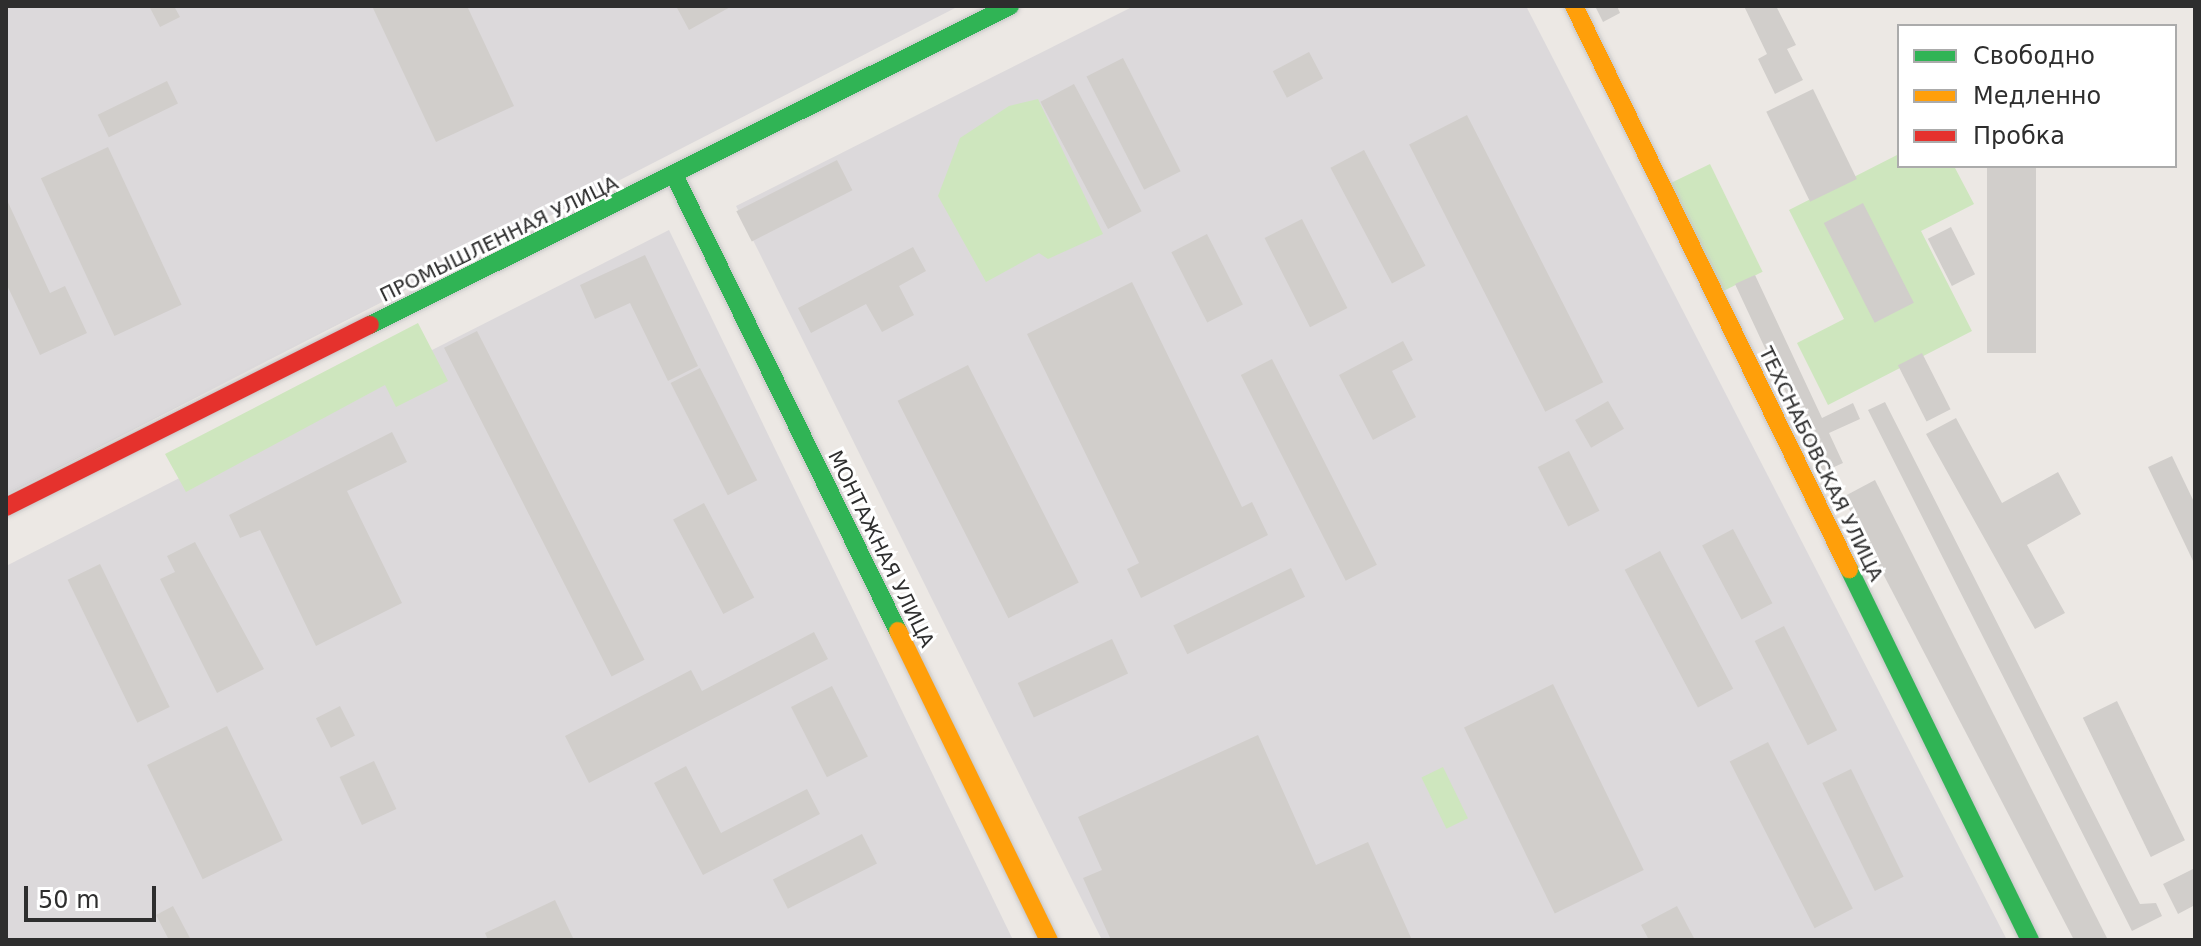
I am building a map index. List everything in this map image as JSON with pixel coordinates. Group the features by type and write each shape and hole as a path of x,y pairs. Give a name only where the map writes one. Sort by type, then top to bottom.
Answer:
{"street":[{"name":"ПРОМЫШЛЕННАЯ УЛИЦА","path":"6,507 675,177 1010,6"},
{"name":"ТЕХСНАБОВСКАЯ УЛИЦА","path":"1574,6 2030,940"},
{"name":"МОНТАЖНАЯ УЛИЦА","path":"675,177 1049,940"}],"shaded area":[{"path":"6,6 959,6 6,495"},
{"path":"1134,6 1526,6 2007,940 1102,940 736,206"},
{"path":"669,230 1013,940 6,940 6,566"}],"green space":[{"path":"1038,99 1103,234 1048,259 1039,253 986,282 938,196 960,138 1009,106"},
{"path":"1897,155 1897,168 1955,168 1974,204 1921,231 1972,331 1828,405 1797,343 1844,319 1789,210"},
{"path":"1710,164 1763,272 1720,292 1668,185"},
{"path":"418,323 448,381 396,407 385,385 186,492 165,454"},
{"path":"1443,767 1468,818 1446,829 1421,778"}],"building":[{"path":"149,6 174,6 180,17 160,27"},
{"path":"372,6 467,6 514,106 436,142"},
{"path":"676,6 732,6 689,30"},
{"path":"1595,6 1617,6 1620,13 1603,22"},
{"path":"1744,6 1776,6 1796,45 1787,49 1803,80 1775,94 1758,59 1767,54"},
{"path":"1309,52 1323,78 1287,98 1273,71"},
{"path":"1123,58 1181,171 1144,190 1086,77"},
{"path":"167,81 178,103 109,137 98,115"},
{"path":"1074,84 1142,211 1108,229 1040,102"},
{"path":"1813,89 1857,179 1810,202 1766,112"},
{"path":"1467,115 1603,382 1545,412 1409,145"},
{"path":"108,147 182,305 114,336 41,178"},
{"path":"1364,150 1426,266 1392,284 1330,168"},
{"path":"837,160 852,190 752,242 736,211"},
{"path":"1987,168 2036,168 2036,353 1987,353"},
{"path":"6,198 50,293 65,286 87,333 40,355 6,283"},
{"path":"1863,203 1914,303 1875,323 1824,223"},
{"path":"1302,219 1347,308 1310,327 1265,238"},
{"path":"1951,227 1975,274 1952,286 1928,239"},
{"path":"1207,234 1243,304 1207,323 1171,252"},
{"path":"913,247 926,271 899,286 914,315 882,332 866,304 811,333 798,308"},
{"path":"645,255 698,366 668,381 630,303 595,319 580,285"},
{"path":"1755,275 1822,418 1853,403 1860,419 1829,433 1843,463 1823,472 1735,284"},
{"path":"1132,282 1242,507 1252,502 1268,535 1141,598 1127,569 1139,563 1027,334"},
{"path":"477,331 645,660 612,677 444,348"},
{"path":"1403,341 1413,360 1392,371 1416,417 1373,440 1339,375"},
{"path":"1922,353 1951,409 1927,421 1898,365"},
{"path":"1272,359 1377,565 1346,581 1241,375"},
{"path":"968,365 1079,582 1008,618 898,401"},
{"path":"700,368 757,480 728,495 671,383"},
{"path":"1608,401 1624,429 1591,448 1575,420"},
{"path":"1885,402 2140,904 2156,903 2162,916 2132,931 1868,410"},
{"path":"1956,418 2002,503 2058,472 2081,514 2027,545 2065,613 2035,629 1926,434"},
{"path":"392,432 407,462 347,491 402,603 316,646 260,530 240,538 229,515"},
{"path":"1569,451 1599,511 1568,527 1538,467"},
{"path":"2172,456 2195,504 2195,565 2148,467"},
{"path":"1875,480 2108,940 2074,940 1843,497"},
{"path":"704,503 754,597 723,614 673,519"},
{"path":"1733,529 1772,603 1742,620 1702,545"},
{"path":"195,542 264,669 217,693 160,579 175,572 167,556"},
{"path":"1660,551 1733,689 1698,708 1625,570"},
{"path":"100,564 170,707 137,723 68,580"},
{"path":"1291,568 1305,597 1187,654 1173,625"},
{"path":"1784,626 1837,730 1808,745 1755,641"},
{"path":"814,632 828,659 589,783 565,736 691,670 702,691"},
{"path":"1112,639 1128,673 1034,717 1018,683"},
{"path":"1553,684 1644,870 1555,913 1464,727"},
{"path":"832,686 868,756 827,777 791,707"},
{"path":"2117,701 2185,840 2151,857 2083,718"},
{"path":"340,706 355,735 331,748 316,718"},
{"path":"227,726 283,840 203,879 147,765"},
{"path":"1258,735 1316,865 1368,842 1412,940 1111,940 1083,878 1102,870 1078,817"},
{"path":"1768,742 1853,909 1815,928 1730,762"},
{"path":"374,761 396,809 362,825 340,777"},
{"path":"686,766 721,833 807,789 820,814 703,875 654,783"},
{"path":"1851,769 1904,877 1875,891 1822,783"},
{"path":"862,834 877,863 788,909 773,879"},
{"path":"2195,868 2195,905 2178,914 2163,884"},
{"path":"555,900 574,940 488,940 485,933"},
{"path":"173,906 191,940 169,940 156,915"},
{"path":"1677,906 1695,940 1649,940 1641,925"}],"traffic: fast":[{"path":"370,325 1010,6"},
{"path":"675,177 898,631"},
{"path":"1849,569 2030,940"}],"traffic: slow":[{"path":"1574,6 1849,569"},
{"path":"898,631 1049,940"}],"traffic: jam":[{"path":"6,507 370,325"}]}
